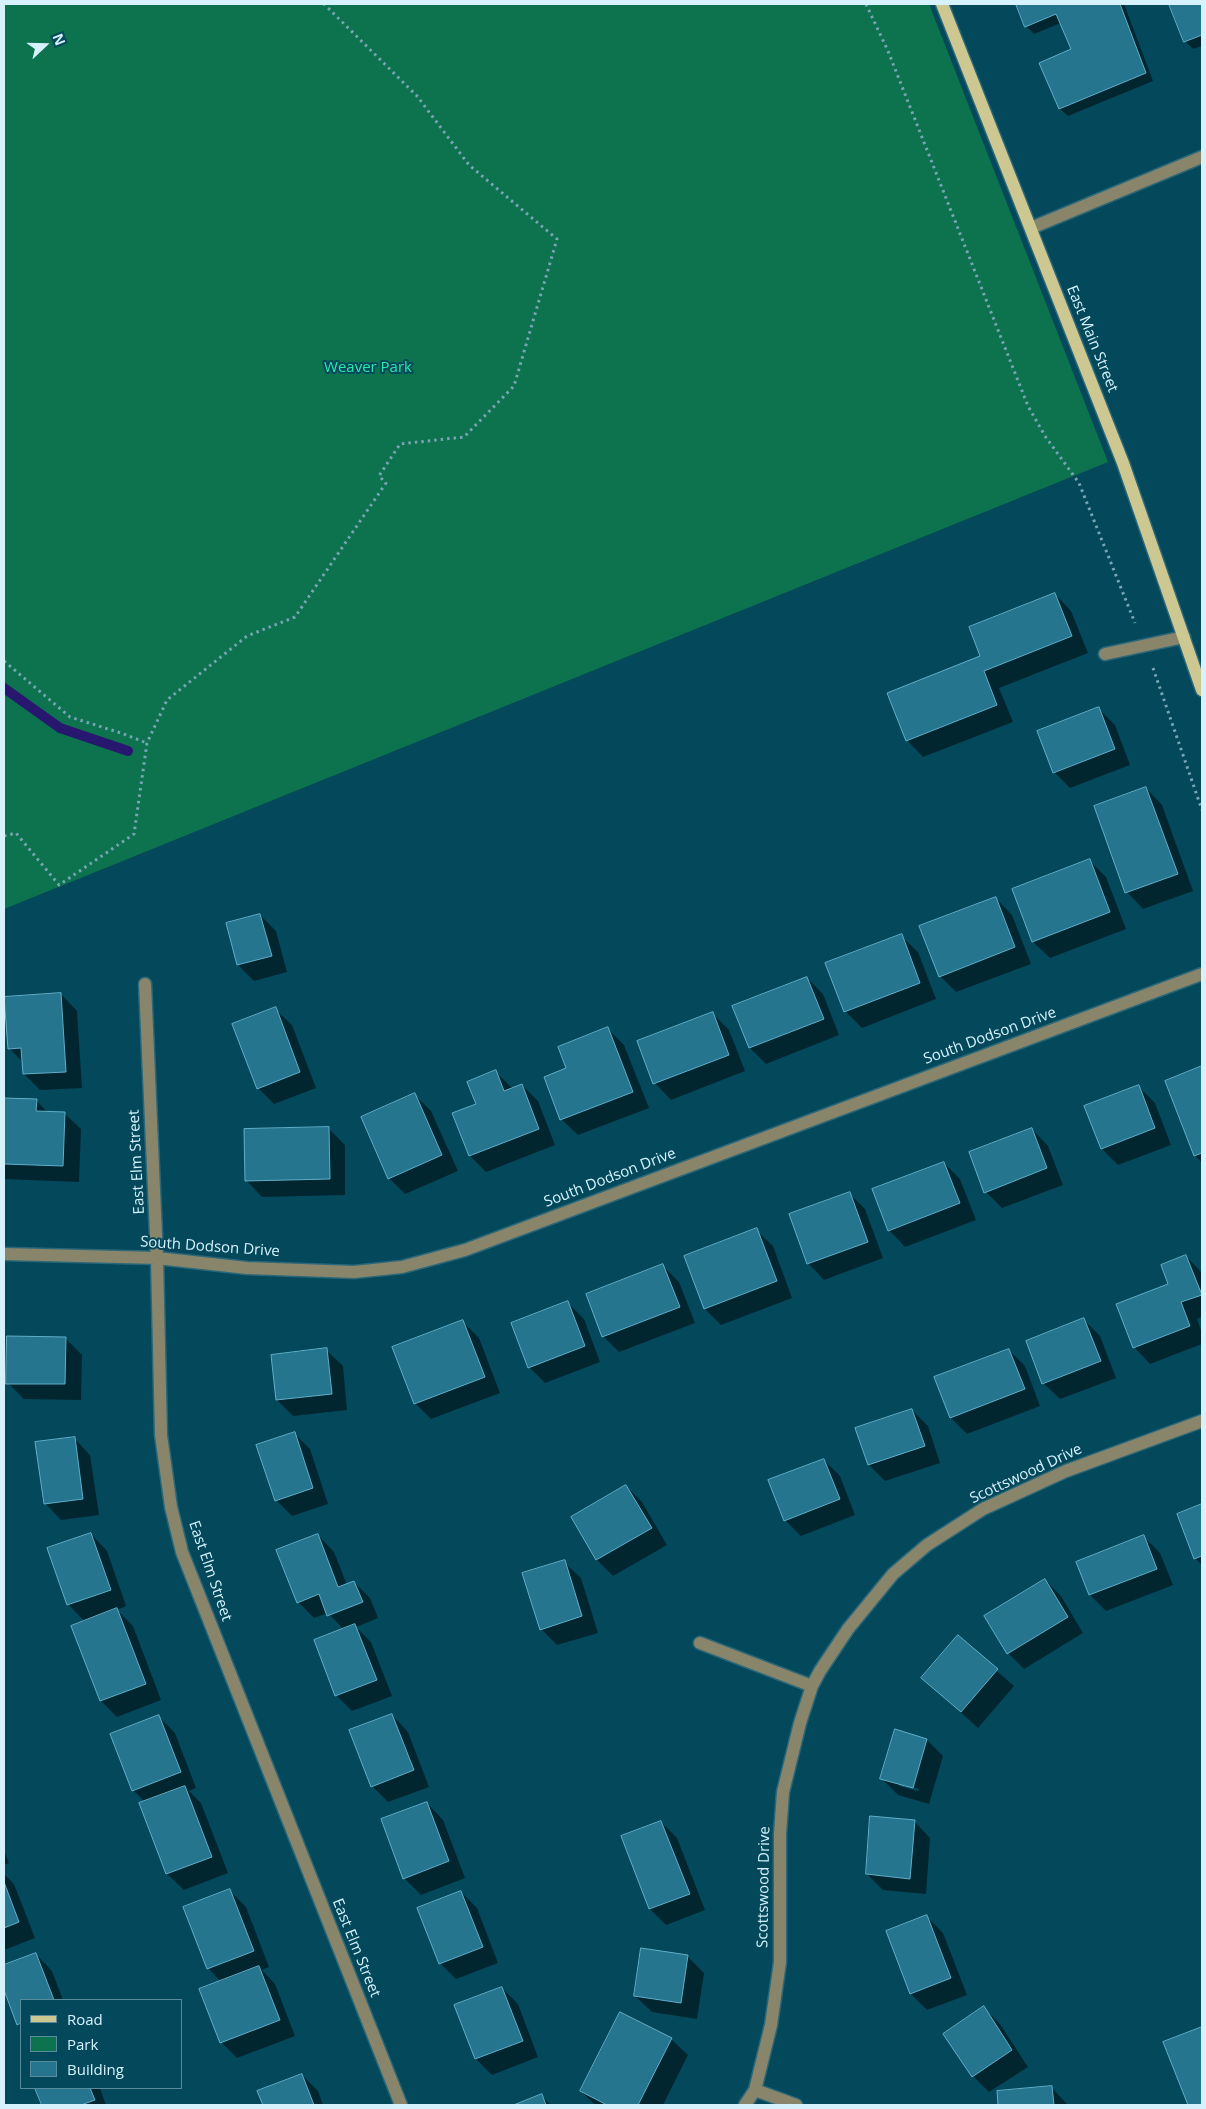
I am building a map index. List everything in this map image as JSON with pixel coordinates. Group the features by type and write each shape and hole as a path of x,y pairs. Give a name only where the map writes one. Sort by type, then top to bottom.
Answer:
{"main road":[{"name":"East Main Street","path":"942,4 1123,463 1202,690"}],"street":[{"path":"1031,228 1202,157"},
{"path":"1105,654 1184,637"},
{"name":"South Dodson Drive","path":"4,1254 157,1258 247,1268 354,1272 402,1267 465,1250 1202,974"},
{"name":"East Elm Street","path":"145,984 157,1258 160,1435 172,1508 182,1552 401,2105"},
{"name":"Scottswood Drive","path":"745,2105 755,2090 770,2024 780,1962 780,1834 783,1792 800,1722 812,1686 848,1629 893,1574 927,1545 983,1509 1066,1471 1202,1421"},
{"path":"700,1644 812,1686"},
{"path":"755,2090 796,2105"}],"path":[{"path":"4,836 16,833 59,885 134,834 147,743 167,700 247,636 295,617 386,483 378,476 400,444 464,437 514,386 557,239 469,165 417,96 324,4"},
{"path":"866,4 888,51 1028,406 1046,436 1079,483 1172,718 1202,810"},
{"path":"4,661 70,717 121,732 147,743"}],"green space":[{"name":"Weaver Park","path":"4,4 929,4 1108,462 4,909"}],"building":[{"path":"1016,4 1120,4 1146,73 1059,109 1039,63 1071,49 1056,14 1025,27"},
{"path":"1169,4 1202,4 1202,35 1184,42"},
{"path":"1055,593 1072,636 984,671 997,705 906,741 887,693 980,656 969,627"},
{"path":"1099,707 1115,749 1053,773 1037,731"},
{"path":"1146,787 1178,874 1125,893 1094,806"},
{"path":"1090,859 1110,912 1032,942 1012,889"},
{"path":"996,897 1015,947 939,977 919,926"},
{"path":"260,914 272,956 237,965 226,923"},
{"path":"902,934 920,983 844,1012 825,963"},
{"path":"807,977 824,1019 749,1048 732,1006"},
{"path":"61,993 66,1072 23,1074 21,1048 8,1049 4,997"},
{"path":"276,1007 300,1072 257,1089 232,1024"},
{"path":"713,1012 729,1055 653,1084 637,1041"},
{"path":"608,1027 633,1092 560,1120 544,1077 566,1068 558,1047"},
{"path":"1202,1066 1202,1153 1194,1156 1165,1081"},
{"path":"496,1070 504,1091 522,1084 539,1129 469,1156 452,1113 476,1104 467,1082"},
{"path":"1139,1085 1155,1128 1101,1149 1084,1106"},
{"path":"415,1093 442,1155 388,1179 361,1117"},
{"path":"4,1098 37,1099 36,1111 65,1112 63,1166 4,1164"},
{"path":"329,1127 330,1179 245,1181 244,1129"},
{"path":"1032,1128 1047,1168 984,1193 969,1152"},
{"path":"944,1162 960,1203 888,1231 872,1189"},
{"path":"850,1192 868,1242 807,1264 789,1214"},
{"path":"757,1228 777,1281 704,1309 684,1256"},
{"path":"1186,1255 1202,1295 1181,1302 1190,1326 1133,1348 1116,1304 1168,1284 1161,1265"},
{"path":"663,1264 680,1307 602,1337 586,1294"},
{"path":"568,1301 585,1346 528,1368 511,1323"},
{"path":"1084,1318 1101,1361 1042,1384 1026,1341"},
{"path":"463,1320 485,1377 414,1404 392,1347"},
{"path":"7,1336 66,1337 65,1384 6,1384"},
{"path":"327,1348 332,1394 276,1400 271,1355"},
{"path":"1009,1349 1025,1389 950,1418 934,1377"},
{"path":"912,1409 925,1446 868,1465 855,1428"},
{"path":"295,1432 313,1488 275,1501 256,1445"},
{"path":"75,1437 83,1499 44,1504 35,1442"},
{"path":"824,1459 840,1499 784,1521 768,1480"},
{"path":"626,1485 652,1528 596,1560 571,1517"},
{"path":"1202,1504 1202,1556 1194,1559 1177,1514"},
{"path":"91,1533 111,1590 67,1605 47,1548"},
{"path":"318,1534 338,1587 354,1581 363,1602 327,1616 319,1594 297,1603 276,1550"},
{"path":"1144,1535 1157,1569 1089,1595 1076,1562"},
{"path":"565,1560 582,1616 540,1630 522,1573"},
{"path":"1045,1579 1068,1617 1007,1654 984,1616"},
{"path":"117,1608 146,1684 100,1701 71,1626"},
{"path":"355,1624 377,1680 335,1696 314,1640"},
{"path":"958,1635 998,1669 961,1712 921,1678"},
{"path":"392,1714 414,1770 371,1787 349,1730"},
{"path":"159,1715 181,1772 132,1791 110,1734"},
{"path":"895,1729 927,1739 913,1788 880,1779"},
{"path":"185,1786 212,1857 166,1874 139,1803"},
{"path":"427,1802 449,1861 403,1879 381,1819"},
{"path":"870,1816 915,1820 910,1879 866,1874"},
{"path":"661,1821 690,1894 649,1909 621,1836"},
{"path":"4,1882 19,1922 4,1928"},
{"path":"230,1889 254,1951 207,1969 183,1907"},
{"path":"461,1891 483,1947 439,1964 417,1908"},
{"path":"927,1915 951,1978 910,1994 886,1931"},
{"path":"641,1948 688,1955 681,2003 634,1996"},
{"path":"36,1953 54,1999 20,1999 20,2024 17,2025 4,1990 4,1965"},
{"path":"259,1966 280,2020 220,2043 199,1989"},
{"path":"502,1987 523,2041 475,2059 454,2005"},
{"path":"984,2006 1012,2050 972,2077 943,2034"},
{"path":"620,2012 672,2038 638,2105 607,2105 580,2091"},
{"path":"1202,2027 1202,2105 1188,2105 1163,2042"},
{"path":"302,2074 314,2105 263,2105 257,2091"},
{"path":"1052,2086 1054,2105 998,2105 997,2091"},
{"path":"35,2089 90,2089 95,2100 81,2105 42,2105"},
{"path":"542,2094 546,2105 514,2105"}],"waterway":[{"path":"4,688 60,728 128,751"}]}
